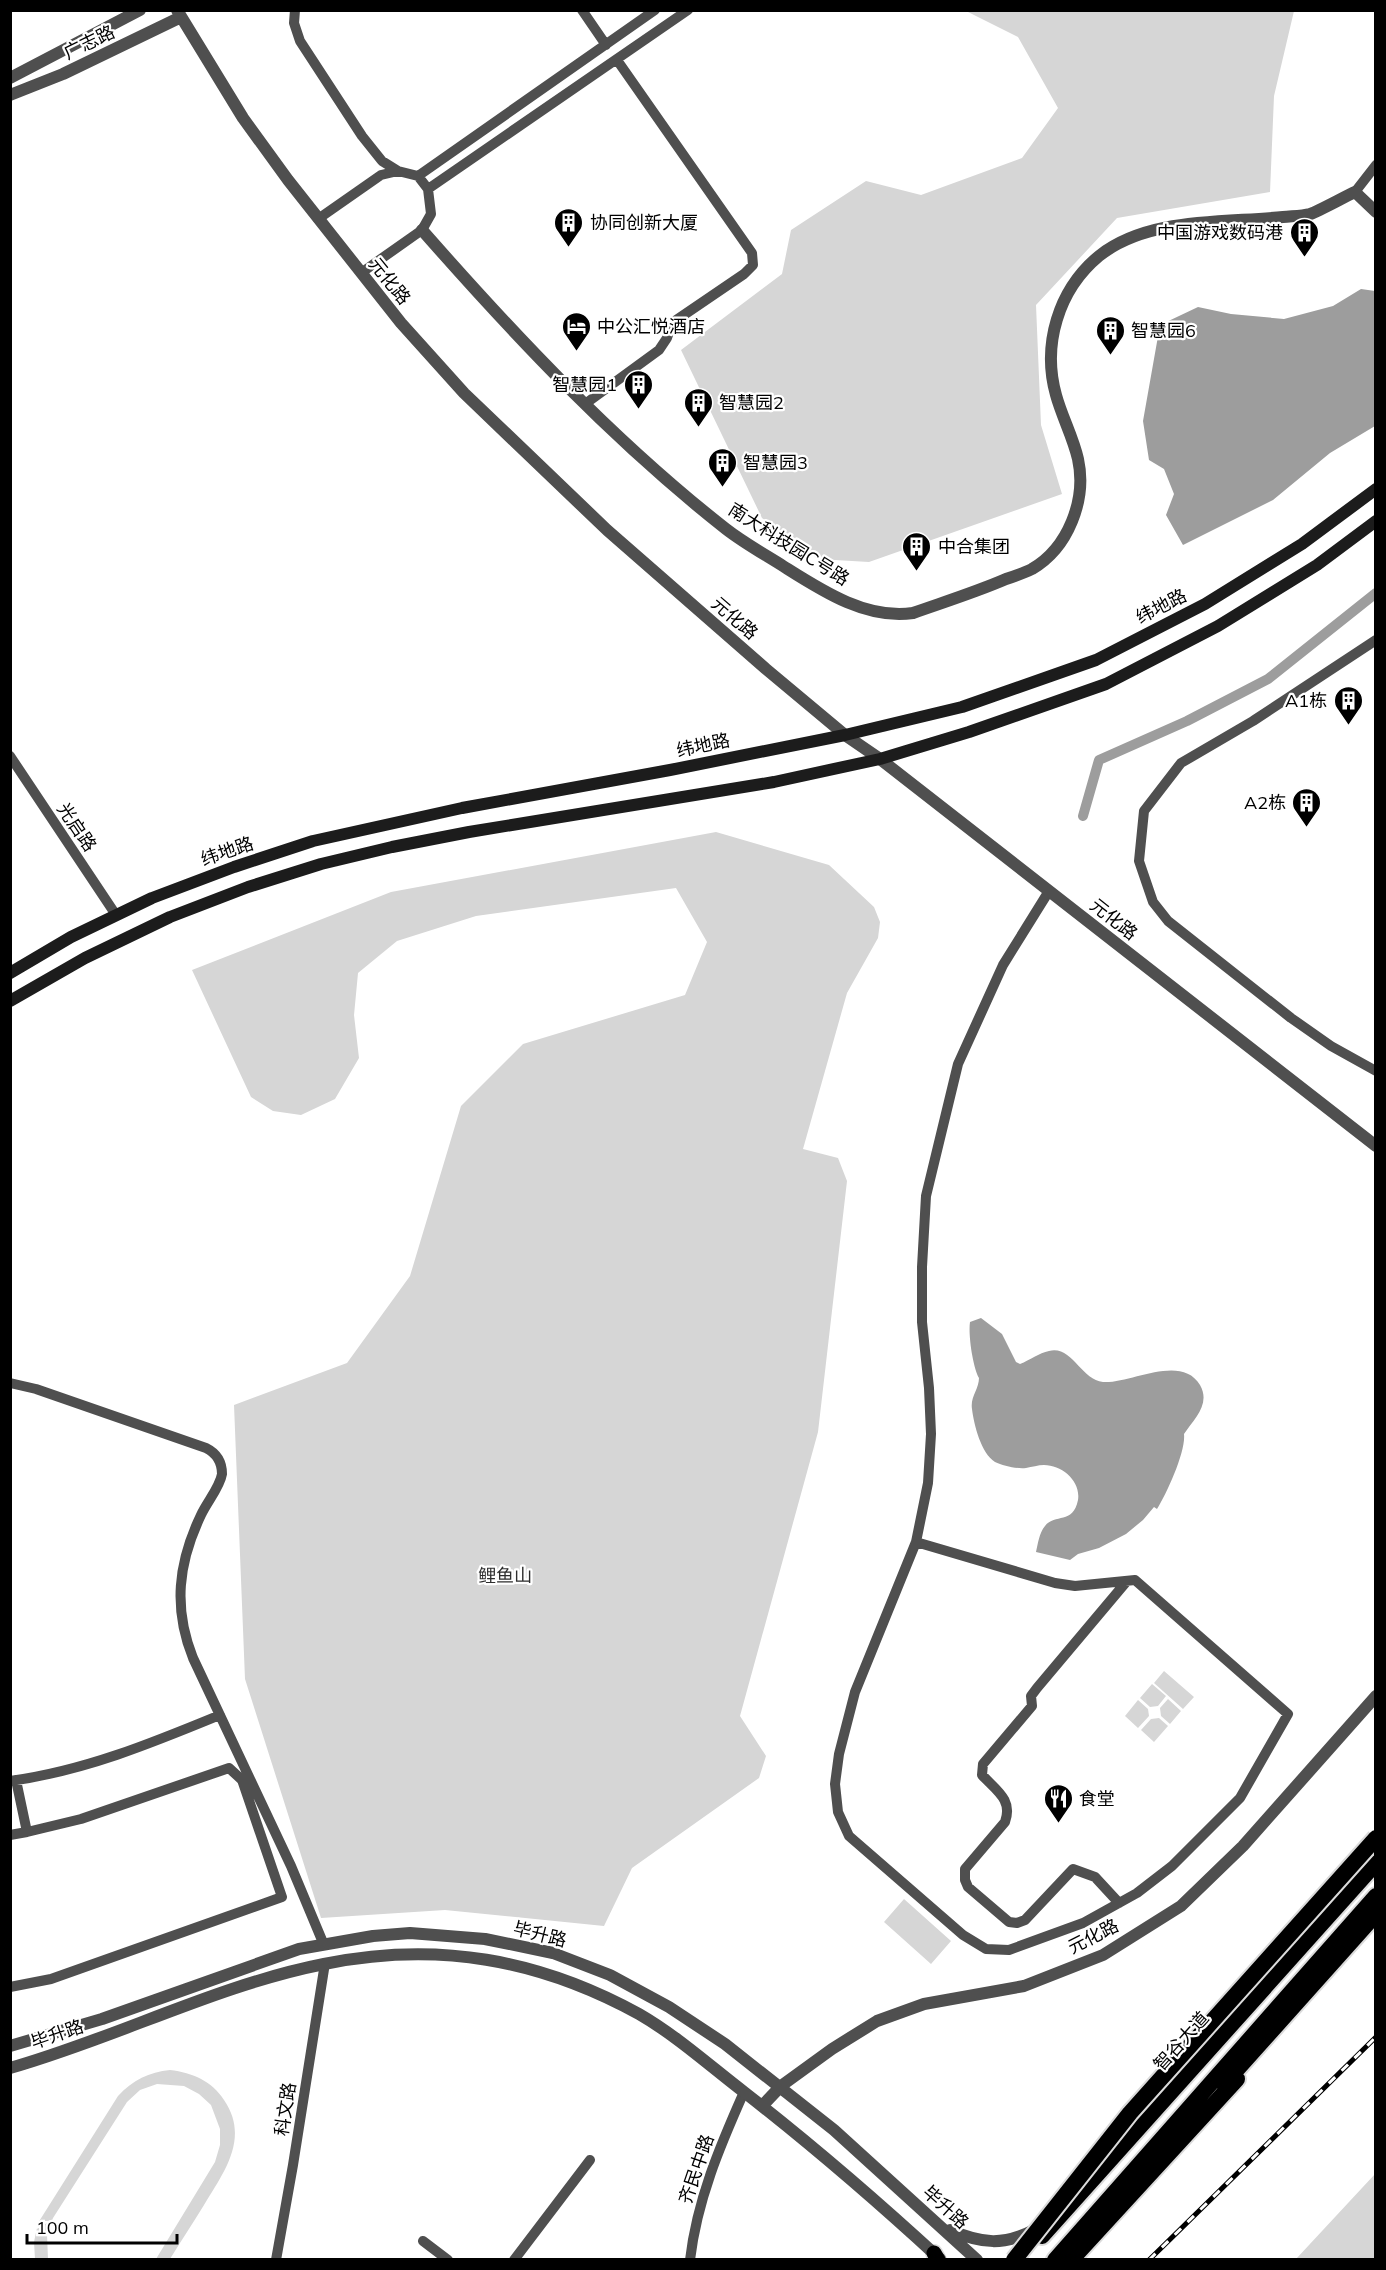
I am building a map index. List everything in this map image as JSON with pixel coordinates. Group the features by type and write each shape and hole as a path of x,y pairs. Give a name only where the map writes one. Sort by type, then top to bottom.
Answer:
{"highway":[{"path":"1014,2259 1137,2104 1376,1838"},
{"name":"智谷大道","path":"1020,2259 1376,1863"},
{"path":"1055,2259 1376,1896"},
{"path":"1070,2259 1376,1914"},
{"path":"1070,2259 1376,1928"}],"main road":[{"name":"纬地路","path":"10,973 71,938 152,898 234,867 313,841 462,808 845,735 962,707 1096,660 1205,604 1302,544 1376,489"},
{"path":"10,1001 85,958 170,917 248,887 321,864 458,834 774,782 880,759 969,732 1106,684 1218,626 1317,565 1376,521"},
{"name":"智谷大道","path":"1020,2259 1140,2116 1376,1853"}],"street":[{"name":"广志路","path":"10,78 140,10"},
{"path":"295,10 294,23 300,41 362,136 382,161 398,171 418,176 428,189 431,214 422,230 361,273"},
{"path":"582,10 606,45"},
{"path":"418,176 656,10"},
{"path":"428,189 688,10"},
{"name":"广志路","path":"10,95 63,74 179,14"},
{"name":"元化路","path":"179,14 243,118 318,219 401,323 464,393 534,461 686,600 845,735 880,759 1376,1146"},
{"path":"585,404 659,350 667,338 672,323 744,274 753,265 752,253 617,60"},
{"path":"1376,165 1355,192 1376,213"},
{"path":"318,219 381,175 398,171"},
{"name":"南大科技园C号路","path":"422,230 525,345 641,458 728,531 809,583 839,598 883,614 897,615 913,613 1032,569 1052,552 1066,534 1077,511 1081,482 1074,443 1065,423 1053,383 1051,345 1061,307 1074,284 1090,264 1122,241 1147,232 1311,213 1355,192"},
{"path":"1376,640 1182,763 1144,810 1139,861 1153,902 1168,921 1291,1018 1331,1046 1376,1071"},
{"name":"光启路","path":"10,756 116,915"},
{"path":"916,1542 1075,1587 1135,1580 1288,1714 1240,1798 1172,1866 1137,1893 1083,1923 1009,1950 986,1949 963,1935 849,1836 838,1812 835,1784 839,1754 855,1692 916,1542 928,1483 931,1434 922,1322 921,1267 926,1196 958,1064 1003,965 1049,891"},
{"path":"10,1383 36,1389 206,1448 218,1457 221,1478 194,1531 184,1564 179,1601 188,1646 291,1866 324,1945"},
{"path":"1119,1903 1095,1877 1073,1869 1025,1920 1017,1923 1008,1922 968,1887 965,1880 965,1869 1005,1822 1008,1813 1008,1803 982,1775 983,1764 1032,1706 1031,1696 1037,1688 1127,1581"},
{"name":"元化路","path":"762,2106 781,2086 832,2049 877,2021 924,2004 1024,1986 1103,1955 1181,1906 1243,1846 1376,1696"},
{"path":"27,1832 13,1780 93,1763 122,1754 220,1715"},
{"path":"10,1835 81,1820 230,1768 242,1780 282,1897 51,1979 10,1986"},
{"name":"毕升路","path":"10,2046 102,2019 299,1949 373,1936 410,1933 485,1939 553,1953 610,1975 669,2007 725,2044 834,2130 976,2259"},
{"name":"毕升路","path":"10,2068 275,1975 376,1956 424,1953 489,1958 536,1970 590,1990 639,2015 680,2042 805,2139 938,2257"},
{"name":"科文路","path":"276,2259 326,1964"},
{"name":"齐民中路","path":"690,2259 693,2230 717,2152 744,2092"},
{"path":"514,2259 590,2160"},
{"path":"939,2226 973,2240 999,2242 1021,2237 1055,2218"},
{"path":"423,2241 448,2259"}],"green space":[{"path":"966,11 1294,11 1274,96 1270,192 1117,218 1036,305 1041,425 1062,494 869,562 818,559 762,518 681,350 782,274 791,230 866,181 921,195 1022,158 1058,108 1018,37"},
{"name":"鲤鱼山","path":"716,832 829,865 874,907 880,922 878,938 847,993 803,1149 838,1158 847,1181 818,1432 740,1716 766,1756 759,1778 632,1868 604,1926 445,1910 321,1918 245,1679 234,1405 347,1363 410,1276 461,1106 523,1044 685,995 707,942 676,888 476,916 397,941 358,973 354,1015 359,1058 335,1099 301,1115 273,1111 251,1097 192,970 391,892"},
{"path":"1164,1671 1194,1697 1183,1709 1154,1683"},
{"path":"1152,1684 1166,1696 1158,1706 1150,1707 1140,1698"},
{"path":"1168,1699 1181,1711 1170,1724 1161,1716 1160,1708"},
{"path":"1138,1700 1148,1709 1149,1716 1138,1728 1125,1716"},
{"path":"1159,1718 1168,1726 1154,1742 1141,1730 1151,1719"},
{"path":"904,1899 951,1941 931,1964 884,1922"},
{"path":"170,2070 194,2076 214,2088 224,2100 235,2128 231,2154 226,2167 170,2259 156,2259 215,2162 220,2145 220,2129 211,2105 199,2094 184,2086 157,2084 140,2090 127,2102 53,2218 47,2234 48,2259 35,2259 34,2242 38,2223 118,2096 142,2078"},
{"path":"1375,2174 1375,2259 1296,2259"}],"shaded area":[{"path":"1361,289 1375,291 1375,426 1330,453 1273,500 1183,545 1166,515 1174,494 1164,469 1149,460 1143,421 1160,325 1198,307 1231,314 1284,319 1333,306"},
{"path":"981,1318 1002,1334 1016,1362 1020,1364 1045,1352 1057,1351 1064,1353 1095,1380 1103,1382 1154,1372 1181,1371 1191,1376 1200,1385 1204,1399 1200,1411 1184,1434 1179,1461 1166,1493 1157,1509 1154,1507 1126,1534 1099,1548 1078,1554 1070,1560 1036,1552 1043,1529 1049,1522 1072,1513 1076,1508 1078,1493 1069,1475 1057,1468 1044,1465 1018,1468 1002,1465 990,1458 982,1445 973,1416 973,1397 979,1378 970,1335 970,1322"}],"waterway":[{"path":"1083,816 1099,760 1187,721 1268,679 1376,593"}],"railway":[{"path":"1149,2260 1376,2037"}],"place":[{"name":"协同创新大厦","path":"569,248"},
{"name":"中国游戏数码港","path":"1304,258"},
{"name":"中公汇悦酒店","path":"576,352"},
{"name":"智慧园6","path":"1110,356"},
{"name":"智慧园1","path":"638,410"},
{"name":"智慧园2","path":"698,428"},
{"name":"智慧园3","path":"722,488"},
{"name":"中合集团","path":"917,572"},
{"name":"A1栋","path":"1348,726"},
{"name":"A2栋","path":"1307,828"},
{"name":"食堂","path":"1058,1824"}]}
